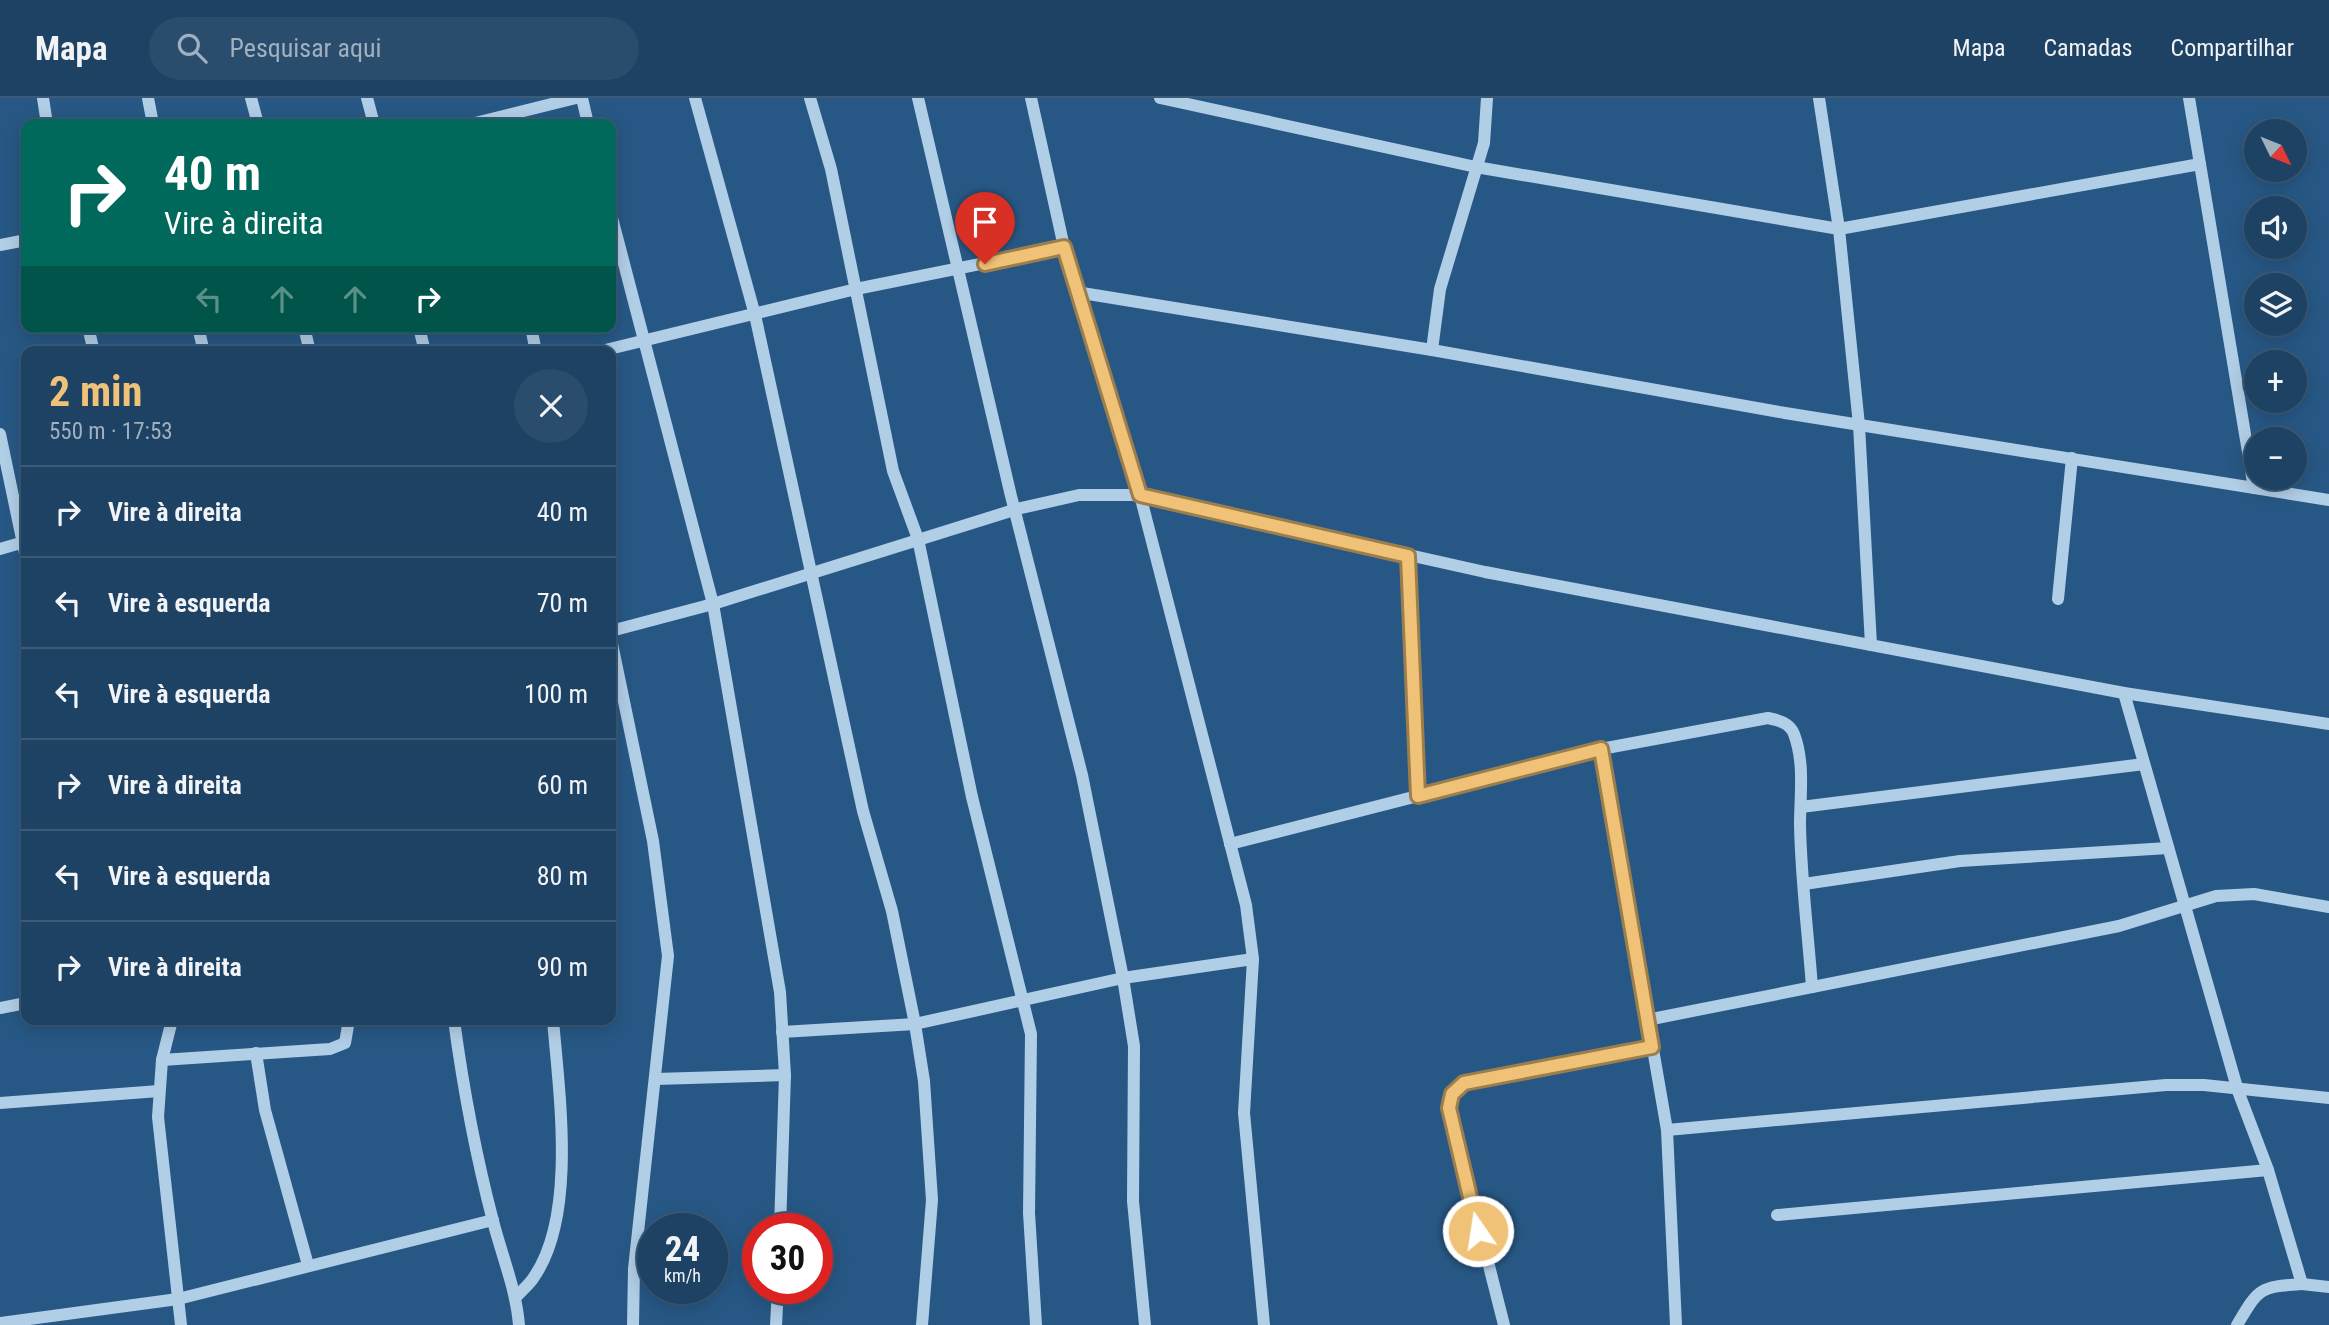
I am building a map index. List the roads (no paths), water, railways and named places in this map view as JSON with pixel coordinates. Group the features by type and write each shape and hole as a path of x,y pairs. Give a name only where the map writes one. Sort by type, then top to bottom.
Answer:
{"street":[{"path":"43,98 46,119"},
{"path":"148,98 152,119"},
{"path":"251,98 257,119"},
{"path":"367,98 373,119"},
{"path":"496,119 576,98"},
{"path":"582,98 587,119"},
{"path":"695,98 755,315 863,811 892,911 915,1024 924,1081 932,1200 922,1325"},
{"path":"810,98 831,169 893,471 918,539 972,797 1031,1034 1029,1213 1036,1325"},
{"path":"918,98 1082,775 1123,978 1134,1046 1133,1201 1145,1325"},
{"path":"1031,98 1064,247 1140,495 1246,905 1253,958 1244,1113 1264,1325"},
{"path":"1160,98 1476,167 1839,229 2200,164"},
{"path":"1432,350 1440,289 1484,143 1487,98"},
{"path":"1819,98 1839,229 1859,425 1871,645"},
{"path":"2189,98 2244,428"},
{"path":"616,234 713,604 780,992 785,1075 780,1213"},
{"path":"0,245 21,241"},
{"path":"616,348 856,289 1064,247"},
{"path":"1076,292 1432,350 1859,425 2244,486"},
{"path":"0,434 21,522"},
{"path":"2058,599 2072,458"},
{"path":"2266,490 2329,500"},
{"path":"616,630 713,604 1017,509 1079,495 1140,495 1408,556 2124,692 2329,724"},
{"path":"0,548 21,536"},
{"path":"1408,556 1418,796"},
{"path":"616,663 653,841 668,956 634,1269 633,1325"},
{"path":"2124,692 2238,1091 2268,1170 2302,1284"},
{"path":"1230,844 1601,749 1768,718 1782,722 1793,732 1802,791 1804,884 1812,987"},
{"path":"1601,749 1667,1130 1676,1325"},
{"path":"1801,807 2144,764"},
{"path":"1804,884 1960,861 2168,848"},
{"path":"1647,1020 2119,926 2216,896 2254,894 2329,907"},
{"path":"782,1032 915,1024 1123,978 1253,958"},
{"path":"0,1008 21,1004"},
{"path":"171,1025 162,1060 158,1117 181,1325"},
{"path":"162,1060 330,1049 345,1043 348,1025"},
{"path":"455,1025 461,1072 493,1220 516,1297 519,1325"},
{"path":"516,1297 534,1278 545,1255 562,1190 553,1025"},
{"path":"1504,1325 1449,1108 1452,1094 1464,1083 1652,1047"},
{"path":"256,1053 265,1110 308,1265"},
{"path":"656,1079 785,1075"},
{"path":"1667,1130 2166,1085 2204,1085 2238,1091 2329,1098"},
{"path":"0,1103 159,1091"},
{"path":"1777,1215 2268,1170"},
{"path":"0,1323 178,1298 493,1220"},
{"path":"2237,1325 2254,1296 2269,1286 2302,1284 2329,1287"},
{"path":"776,1325 777,1304"}]}
